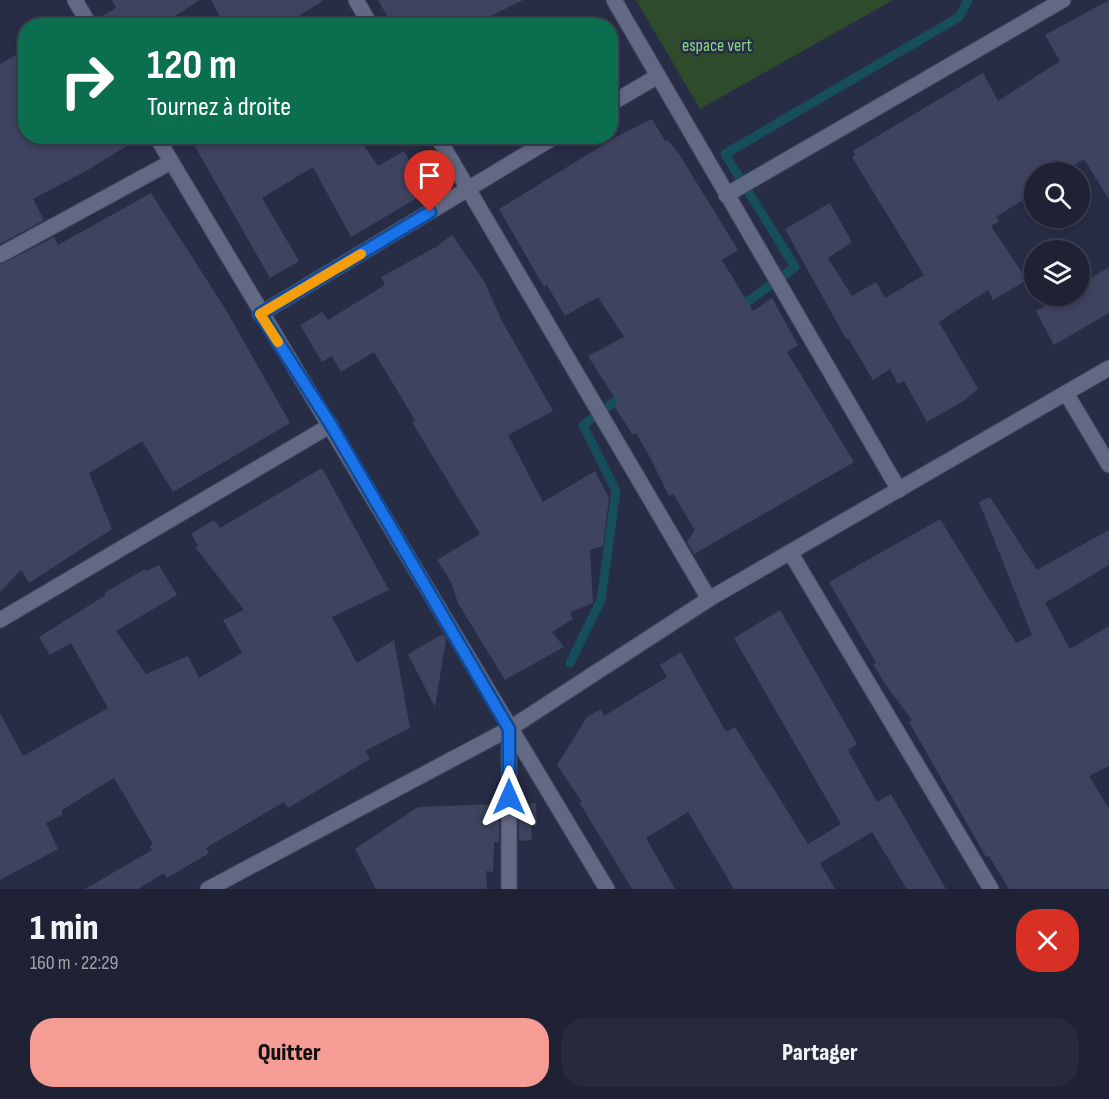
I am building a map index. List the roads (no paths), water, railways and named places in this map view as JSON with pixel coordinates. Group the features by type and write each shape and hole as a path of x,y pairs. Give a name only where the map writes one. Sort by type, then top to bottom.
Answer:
{"street":[{"path":"75,0 85,18"},
{"path":"356,0 366,18"},
{"path":"614,0 898,490"},
{"path":"726,195 1063,0"},
{"path":"618,99 658,76"},
{"path":"161,144 260,314 331,425 509,729 607,889"},
{"path":"442,144 710,599"},
{"path":"260,314 543,144"},
{"path":"0,255 171,162"},
{"path":"208,889 226,884 509,729 710,599 1109,368"},
{"path":"1066,393 1109,465"},
{"path":"0,620 331,425"},
{"path":"790,552 991,889"},
{"path":"509,729 509,889"}],"waterway":[{"path":"739,308 795,267 725,154 959,17 968,0"},
{"path":"570,663 601,600 616,491 583,425 625,394"}],"park label":[{"name":"espace vert","path":"717,45"}]}
